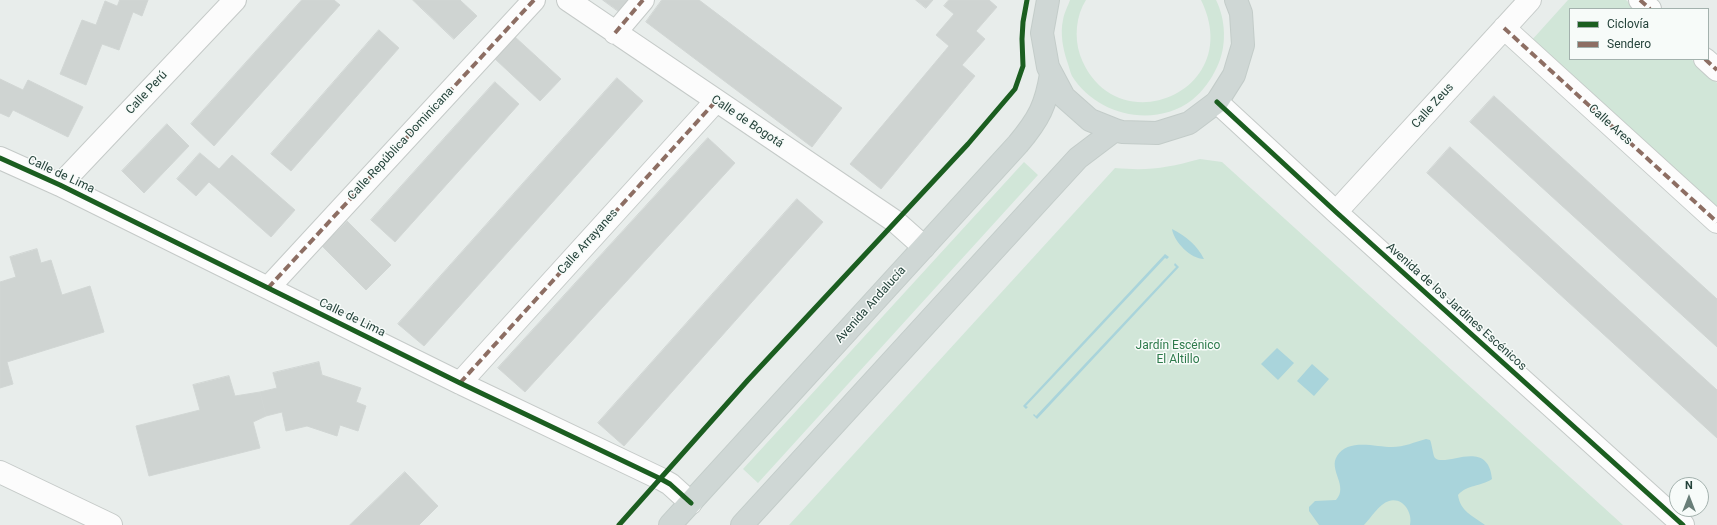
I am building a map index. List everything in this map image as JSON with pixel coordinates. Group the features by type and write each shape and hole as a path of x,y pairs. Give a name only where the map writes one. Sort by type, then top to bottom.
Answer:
{"main road":[{"path":"1048,0 1042,33 1048,67 1064,97 1090,120 1115,130 1122,132 1157,134 1189,123 1217,102 1234,76 1242,45 1241,13 1237,1"},
{"name":"Avenida Andalucía","path":"670,525 1033,126 1043,108 1051,74"},
{"path":"742,525 1060,177 1078,158 1115,130"}],"street":[{"name":"Calle Perú","path":"60,185 235,0"},
{"name":"Calle República Dominicana","path":"268,288 534,0"},
{"name":"Calle de Bogotá","path":"568,0 896,222 924,247"},
{"path":"615,33 643,0"},
{"name":"Calle Zeus","path":"1336,212 1530,0"},
{"path":"1640,0 1649,8"},
{"name":"Calle Ares","path":"1504,28 1717,222"},
{"path":"1706,60 1717,70"},
{"name":"Calle Arrayanes","path":"460,383 716,101"},
{"name":"Avenida de los Jardines Escénicos","path":"1217,102 1336,212 1683,525"},
{"name":"Calle de Lima","path":"0,158 60,185 460,383 666,482 690,503"},
{"path":"0,472 111,525"}],"green space":[{"path":"1070,0 1086,0 1080,13 1077,27 1077,41 1080,55 1097,83 1119,98 1145,102 1170,96 1192,82 1206,61 1210,33 1201,0 1216,0 1222,16 1224,42 1217,67 1200,93 1177,109 1161,114 1144,115 1127,114 1110,108 1096,100 1082,89 1071,74 1062,41 1062,25"},
{"path":"1568,0 1626,0 1635,8 1569,8 1569,60 1692,60 1717,83 1717,209 1531,41"},
{"name":"Jardín Escénico El Altillo","path":"1200,159 1222,162 1623,525 789,525 1115,168 1158,168 1178,165"},
{"path":"1024,162 1038,175 758,483 743,469"}],"water":[{"path":"1172,229 1191,241 1204,259 1194,256 1184,249 1173,234"},
{"path":"1165,254 1169,257 1167,259 1165,258 1026,406 1028,407 1026,409 1023,406"},
{"path":"1175,263 1179,267 1037,419 1033,415 1034,414 1036,416 1176,267 1174,265"},
{"path":"1277,348 1294,363 1278,380 1261,364"},
{"path":"1312,364 1329,379 1314,396 1297,381"},
{"path":"1426,439 1430,440 1435,458 1440,460 1448,460 1466,456 1475,457 1483,459 1489,466 1492,479 1488,482 1470,487 1458,495 1459,501 1464,509 1485,525 1410,525 1411,520 1406,507 1399,501 1394,500 1382,505 1364,525 1319,525 1309,511 1309,507 1315,501 1336,500 1339,495 1340,484 1335,467 1335,461 1342,450 1355,445 1396,447"}],"building":[{"path":"120,0 148,0 142,16 133,12 119,50 102,44 86,85 60,74 82,20 96,25 105,1 117,6"},
{"path":"302,0 334,0 340,5 214,146 191,124"},
{"path":"413,0 460,0 477,16 454,39"},
{"path":"603,0 630,0 621,13"},
{"path":"662,0 699,0 842,108 812,147 646,22"},
{"path":"916,0 933,0 926,8"},
{"path":"949,0 989,0 997,7 976,31 985,39 962,65 975,76 881,189 850,164 949,46 936,35 954,14 944,6"},
{"path":"379,30 399,48 291,171 271,154"},
{"path":"514,36 561,79 540,101 494,58"},
{"path":"617,78 643,101 424,346 398,324"},
{"path":"0,79 23,90 28,80 83,107 68,137 13,110 9,117 0,113"},
{"path":"495,82 519,104 395,242 371,220"},
{"path":"1494,96 1717,299 1717,347 1470,122"},
{"path":"167,124 189,146 144,193 122,171"},
{"path":"708,138 735,163 525,392 498,368"},
{"path":"1450,147 1717,390 1717,438 1427,173"},
{"path":"200,153 219,169 232,155 295,210 271,237 209,182 196,196 177,179"},
{"path":"797,199 823,222 624,446 598,423"},
{"path":"347,221 391,265 366,290 322,246"},
{"path":"37,249 41,263 51,260 62,295 90,286 104,332 7,362 13,384 0,388 0,282 16,277 10,257"},
{"path":"319,362 322,375 361,388 356,402 366,406 358,431 340,425 337,436 307,426 286,431 282,412 266,416 260,392 277,388 273,373"},
{"path":"229,376 235,396 260,392 266,416 253,422 260,448 149,476 136,426 200,410 193,385"},
{"path":"405,472 438,506 419,525 350,525"}],"marked path":[{"path":"268,288 534,0"},
{"path":"615,33 643,0"},
{"path":"1640,0 1649,8"},
{"path":"1504,28 1717,222"},
{"path":"1706,60 1717,70"},
{"path":"460,383 716,101"}],"cycle path":[{"path":"619,525 748,380 968,144 1015,89 1023,66 1023,22 1027,0"},
{"path":"1217,102 1336,212 1683,525"},
{"path":"0,158 60,185 460,383 661,479 670,484 691,503"}]}
